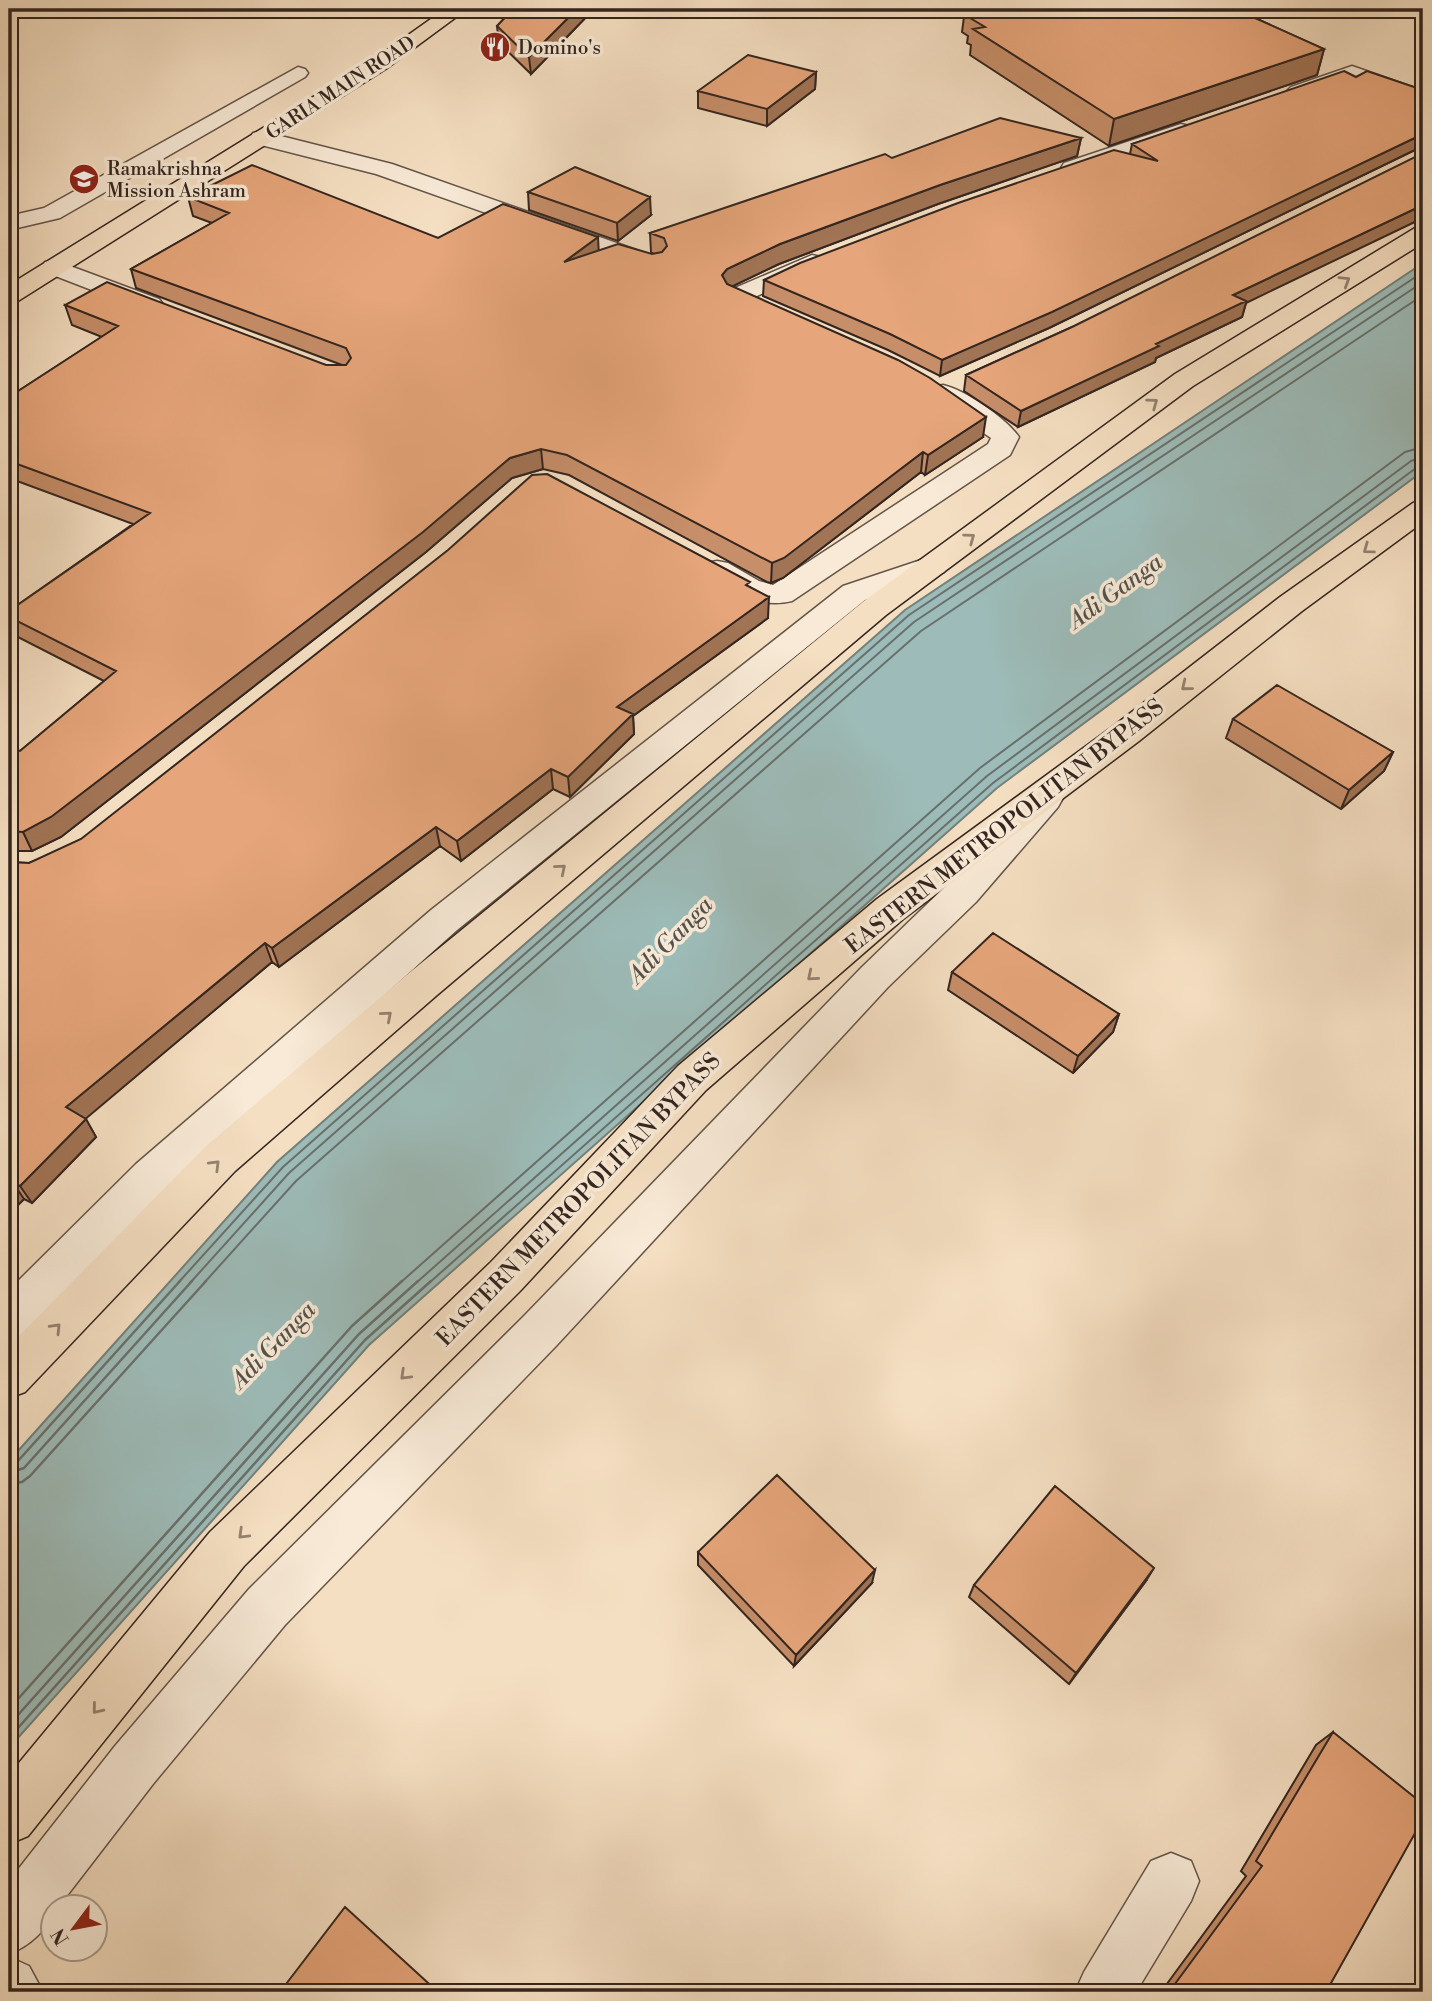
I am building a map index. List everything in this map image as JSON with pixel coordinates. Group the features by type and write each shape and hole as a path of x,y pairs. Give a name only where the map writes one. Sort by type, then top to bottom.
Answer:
{"main road":[{"name":"GARIA MAIN ROAD","path":"9,296 380,64 457,9"},
{"path":"9,1377 220,1159 423,984 875,608 1184,380 1423,233"},
{"name":"EASTERN METROPOLITAN BYPASS","path":"9,1817 227,1549 506,1276 692,1078 890,909 1059,784 1291,604 1423,509"}],"street":[{"path":"1273,99 1352,72 1423,98"},
{"path":"9,223 52,213 298,73"},
{"path":"1052,175 1195,126"},
{"path":"261,138 384,169 653,264"},
{"path":"761,307 737,296 789,271 838,252"},
{"path":"54,267 175,314"},
{"path":"697,560 755,591 774,596 781,594 1000,449 1005,437 940,383"},
{"path":"9,1320 150,1177 455,911 854,593 933,565"},
{"path":"9,1926 134,1765 267,1607 550,1321 875,976 963,892 1059,784"},
{"path":"1104,1992 1171,1881"},
{"path":"9,1986 14,1992"}],"water":[{"name":"Adi Ganga","path":"1423,263 1423,471 997,788 369,1345 9,1748 9,1461 277,1162 905,610"}],"building":[{"path":"513,9 577,9 529,57 497,26"},
{"path":"968,9 1235,9 1324,49 1114,119 973,29 985,27 970,18 979,16"},
{"path":"748,55 816,72 767,109 698,91"},
{"path":"1344,71 1356,77 1367,71 1423,90 1423,134 1052,312 942,360 890,334 764,280 800,263 958,203 1114,150 1158,161 1132,144"},
{"path":"1000,118 1081,138 940,185 780,244 727,269 722,275 727,284 898,360 930,378 986,417 928,455 923,452 784,558 772,563 567,455 541,449 510,458 423,532 51,817 23,832 9,831 9,757 17,750 20,751 116,671 9,617 9,611 150,513 9,461 9,397 118,326 65,305 107,282 326,365 346,365 351,358 346,348 131,269 229,213 188,197 252,165 438,238 503,204 598,237 564,262 618,244 652,254 662,252 667,246 664,238 650,233 885,154 892,158"},
{"path":"1423,153 1423,205 1233,295 1246,301 1156,344 1159,346 1021,411 966,375 1072,327"},
{"path":"575,167 650,197 617,223 528,192"},
{"path":"547,474 750,582 746,585 769,597 617,707 633,714 568,777 551,769 457,841 436,827 272,948 265,943 66,1107 86,1119 20,1186 12,1181 9,1185 9,862 29,863 81,839 448,550 532,475"},
{"path":"1277,685 1393,752 1349,790 1233,719"},
{"path":"993,933 1119,1014 1078,1056 952,972"},
{"path":"777,1475 875,1570 796,1655 698,1552"},
{"path":"1055,1486 1154,1568 1076,1673 974,1585"},
{"path":"1333,1732 1423,1804 1423,1819 1326,1992 1169,1992 1262,1866 1256,1861"},
{"path":"345,1907 438,1992 280,1992"}],"place":[{"name":"Domino's","path":"495,47"},
{"name":"Ramakrishna Mission Ashram","path":"84,179"}]}
